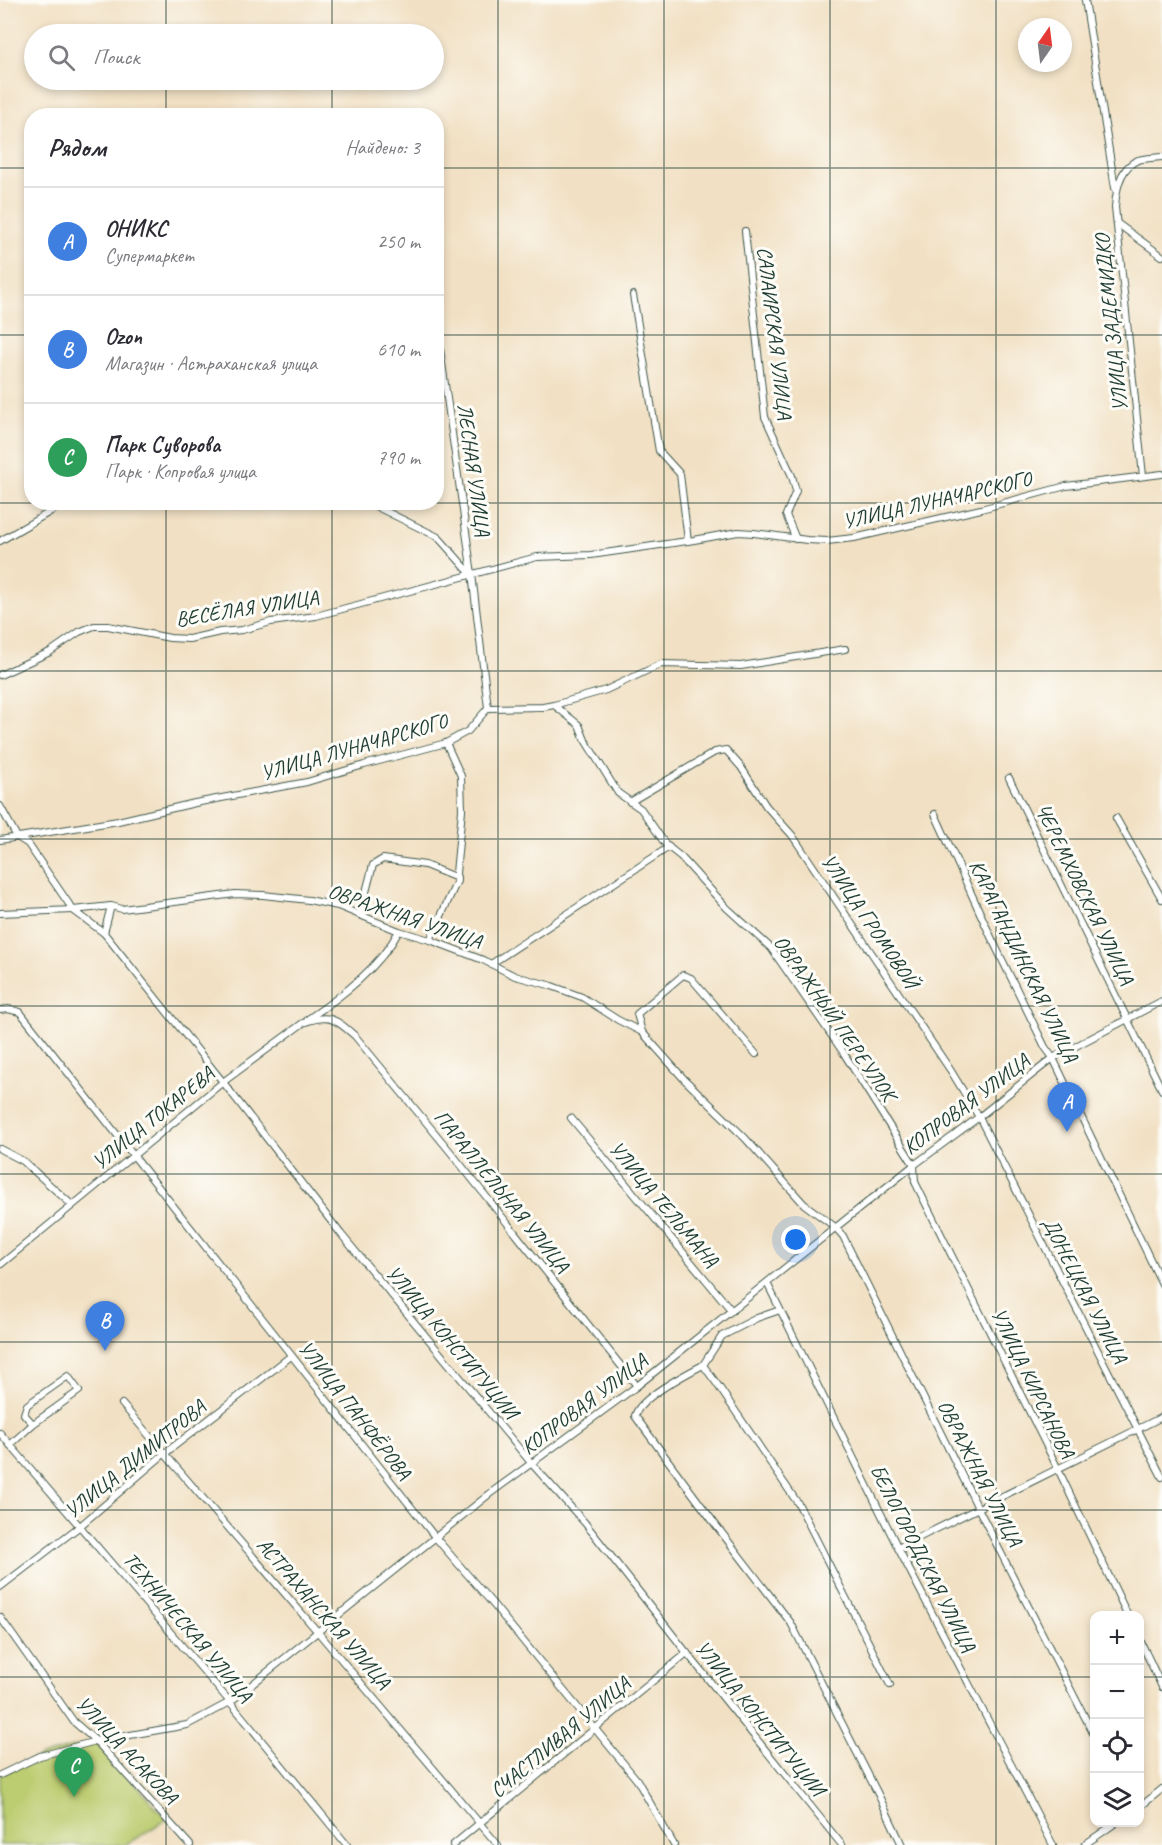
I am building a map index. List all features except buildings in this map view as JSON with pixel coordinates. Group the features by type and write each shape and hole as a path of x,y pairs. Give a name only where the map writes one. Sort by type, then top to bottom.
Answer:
{"street":[{"name":"УЛИЦА ЗАДЕМИДКО","path":"1085,0 1115,192 1143,476"},
{"path":"1115,192 1119,181 1133,163 1140,159 1162,157"},
{"path":"1118,224 1162,256"},
{"name":"САЛАИРСКАЯ УЛИЦА","path":"745,231 765,417 792,476 796,492 786,515 796,539"},
{"path":"633,295 659,452 680,474 688,541"},
{"name":"ЛЕСНАЯ УЛИЦА","path":"444,377 472,574 488,708"},
{"name":"УЛИЦА ЛУНАЧАРСКОГО","path":"472,574 537,557 591,555 738,532 827,541 854,538 981,509 1066,486 1162,474"},
{"path":"0,541 53,510"},
{"path":"383,510 438,537 472,574"},
{"name":"ВЕСЁЛАЯ УЛИЦА","path":"0,675 50,652 79,632 94,626 108,626 170,638 189,639 242,630 270,622 316,616 472,574"},
{"path":"488,708 554,705 606,690 661,664 741,666 844,649"},
{"name":"ОВРАЖНЫЙ ПЕРЕУЛОК","path":"554,705 579,724 585,740 618,793 641,809 667,846 681,857 727,908 771,948 843,1052 914,1165"},
{"name":"УЛИЦА ЛУНАЧАРСКОГО","path":"0,840 118,821 195,803 307,782 446,743 468,731 488,708"},
{"path":"430,940 457,881 462,810 461,776 446,743"},
{"name":"УЛИЦА ГРОМОВОЙ","path":"630,802 715,752 726,750 741,767 766,806 792,835 951,1071 979,1117"},
{"name":"ЧЕРЕМХОВСКАЯ УЛИЦА","path":"1009,778 1162,1090"},
{"name":"УЛИЦА КОНСТИТУЦИИ","path":"0,806 17,837 28,844 73,910 104,933 341,1234 532,1464 585,1523 842,1845"},
{"name":"КАРАГАНДИНСКАЯ УЛИЦА","path":"935,814 991,937 1045,1047 1053,1058 1162,1284"},
{"path":"1116,818 1162,899"},
{"path":"491,964 667,846"},
{"path":"360,915 373,864 383,860 425,865 457,878"},
{"name":"ОВРАЖНАЯ УЛИЦА","path":"0,913 111,906 122,909 235,894 309,900 338,906 491,964 515,976 582,997 642,1032"},
{"path":"104,933 111,906"},
{"path":"303,1023 325,1008 385,954 399,931"},
{"path":"756,1054 691,978 683,975 637,1014 642,1032 684,1079 745,1138 804,1204 835,1227"},
{"name":"КОПРОВАЯ УЛИЦА","path":"0,1775 40,1756 96,1741 187,1725 230,1702 492,1492 636,1386 835,1227 1053,1058 1162,1001"},
{"name":"УЛИЦА ПАНФЁРОВА","path":"0,1011 20,1012 435,1538 492,1603 637,1780 674,1845"},
{"name":"УЛИЦА ТОКАРЕВА","path":"0,1265 223,1082 303,1023 328,1018 337,1020"},
{"name":"ПАРАЛЛЕЛЬНАЯ УЛИЦА","path":"337,1020 356,1036 636,1386"},
{"name":"ДОНЕЦКАЯ УЛИЦА","path":"979,1117 1162,1477"},
{"name":"УЛИЦА ТЕЛЬМАНА","path":"571,1118 732,1311"},
{"path":"0,1149 23,1161 72,1205"},
{"name":"УЛИЦА КИРСАНОВА","path":"914,1165 915,1182 1058,1469 1126,1611"},
{"name":"ОВРАЖНАЯ УЛИЦА","path":"835,1227 843,1236 978,1508 1090,1725"},
{"name":"БЕЛОГОРОДСКАЯ УЛИЦА","path":"767,1283 898,1548 1053,1845"},
{"path":"780,1310 757,1318 722,1336 703,1365 677,1378 645,1402 636,1411 635,1416 791,1623 902,1845"},
{"name":"УЛИЦА ДИМИТРОВА","path":"0,1587 81,1526 164,1454 291,1356"},
{"path":"703,1365 799,1505 890,1685"},
{"path":"10,1445 33,1424 79,1391 68,1376 27,1406 24,1414 33,1424"},
{"name":"АСТРАХАНСКАЯ УЛИЦА","path":"122,1404 318,1630 498,1845"},
{"path":"898,1548 1162,1417"},
{"name":"ТЕХНИЧЕСКАЯ УЛИЦА","path":"0,1433 230,1702 347,1845"},
{"name":"УЛИЦА АСАКОВА","path":"0,1617 74,1722 96,1741 190,1845"},
{"path":"1144,1649 1162,1687"},
{"name":"СЧАСТЛИВАЯ УЛИЦА","path":"453,1845 687,1653"},
{"path":"1144,1804 1161,1792"},
{"path":"1084,1845 1110,1827"}],"green space":[{"path":"96,1741 167,1819 125,1845 0,1845 0,1775 40,1756"}],"place":[{"name":"ОНИКС","path":"1067,1132"},
{"name":"Ozon","path":"105,1351"},
{"name":"Парк Суворова","path":"74,1797"}]}
